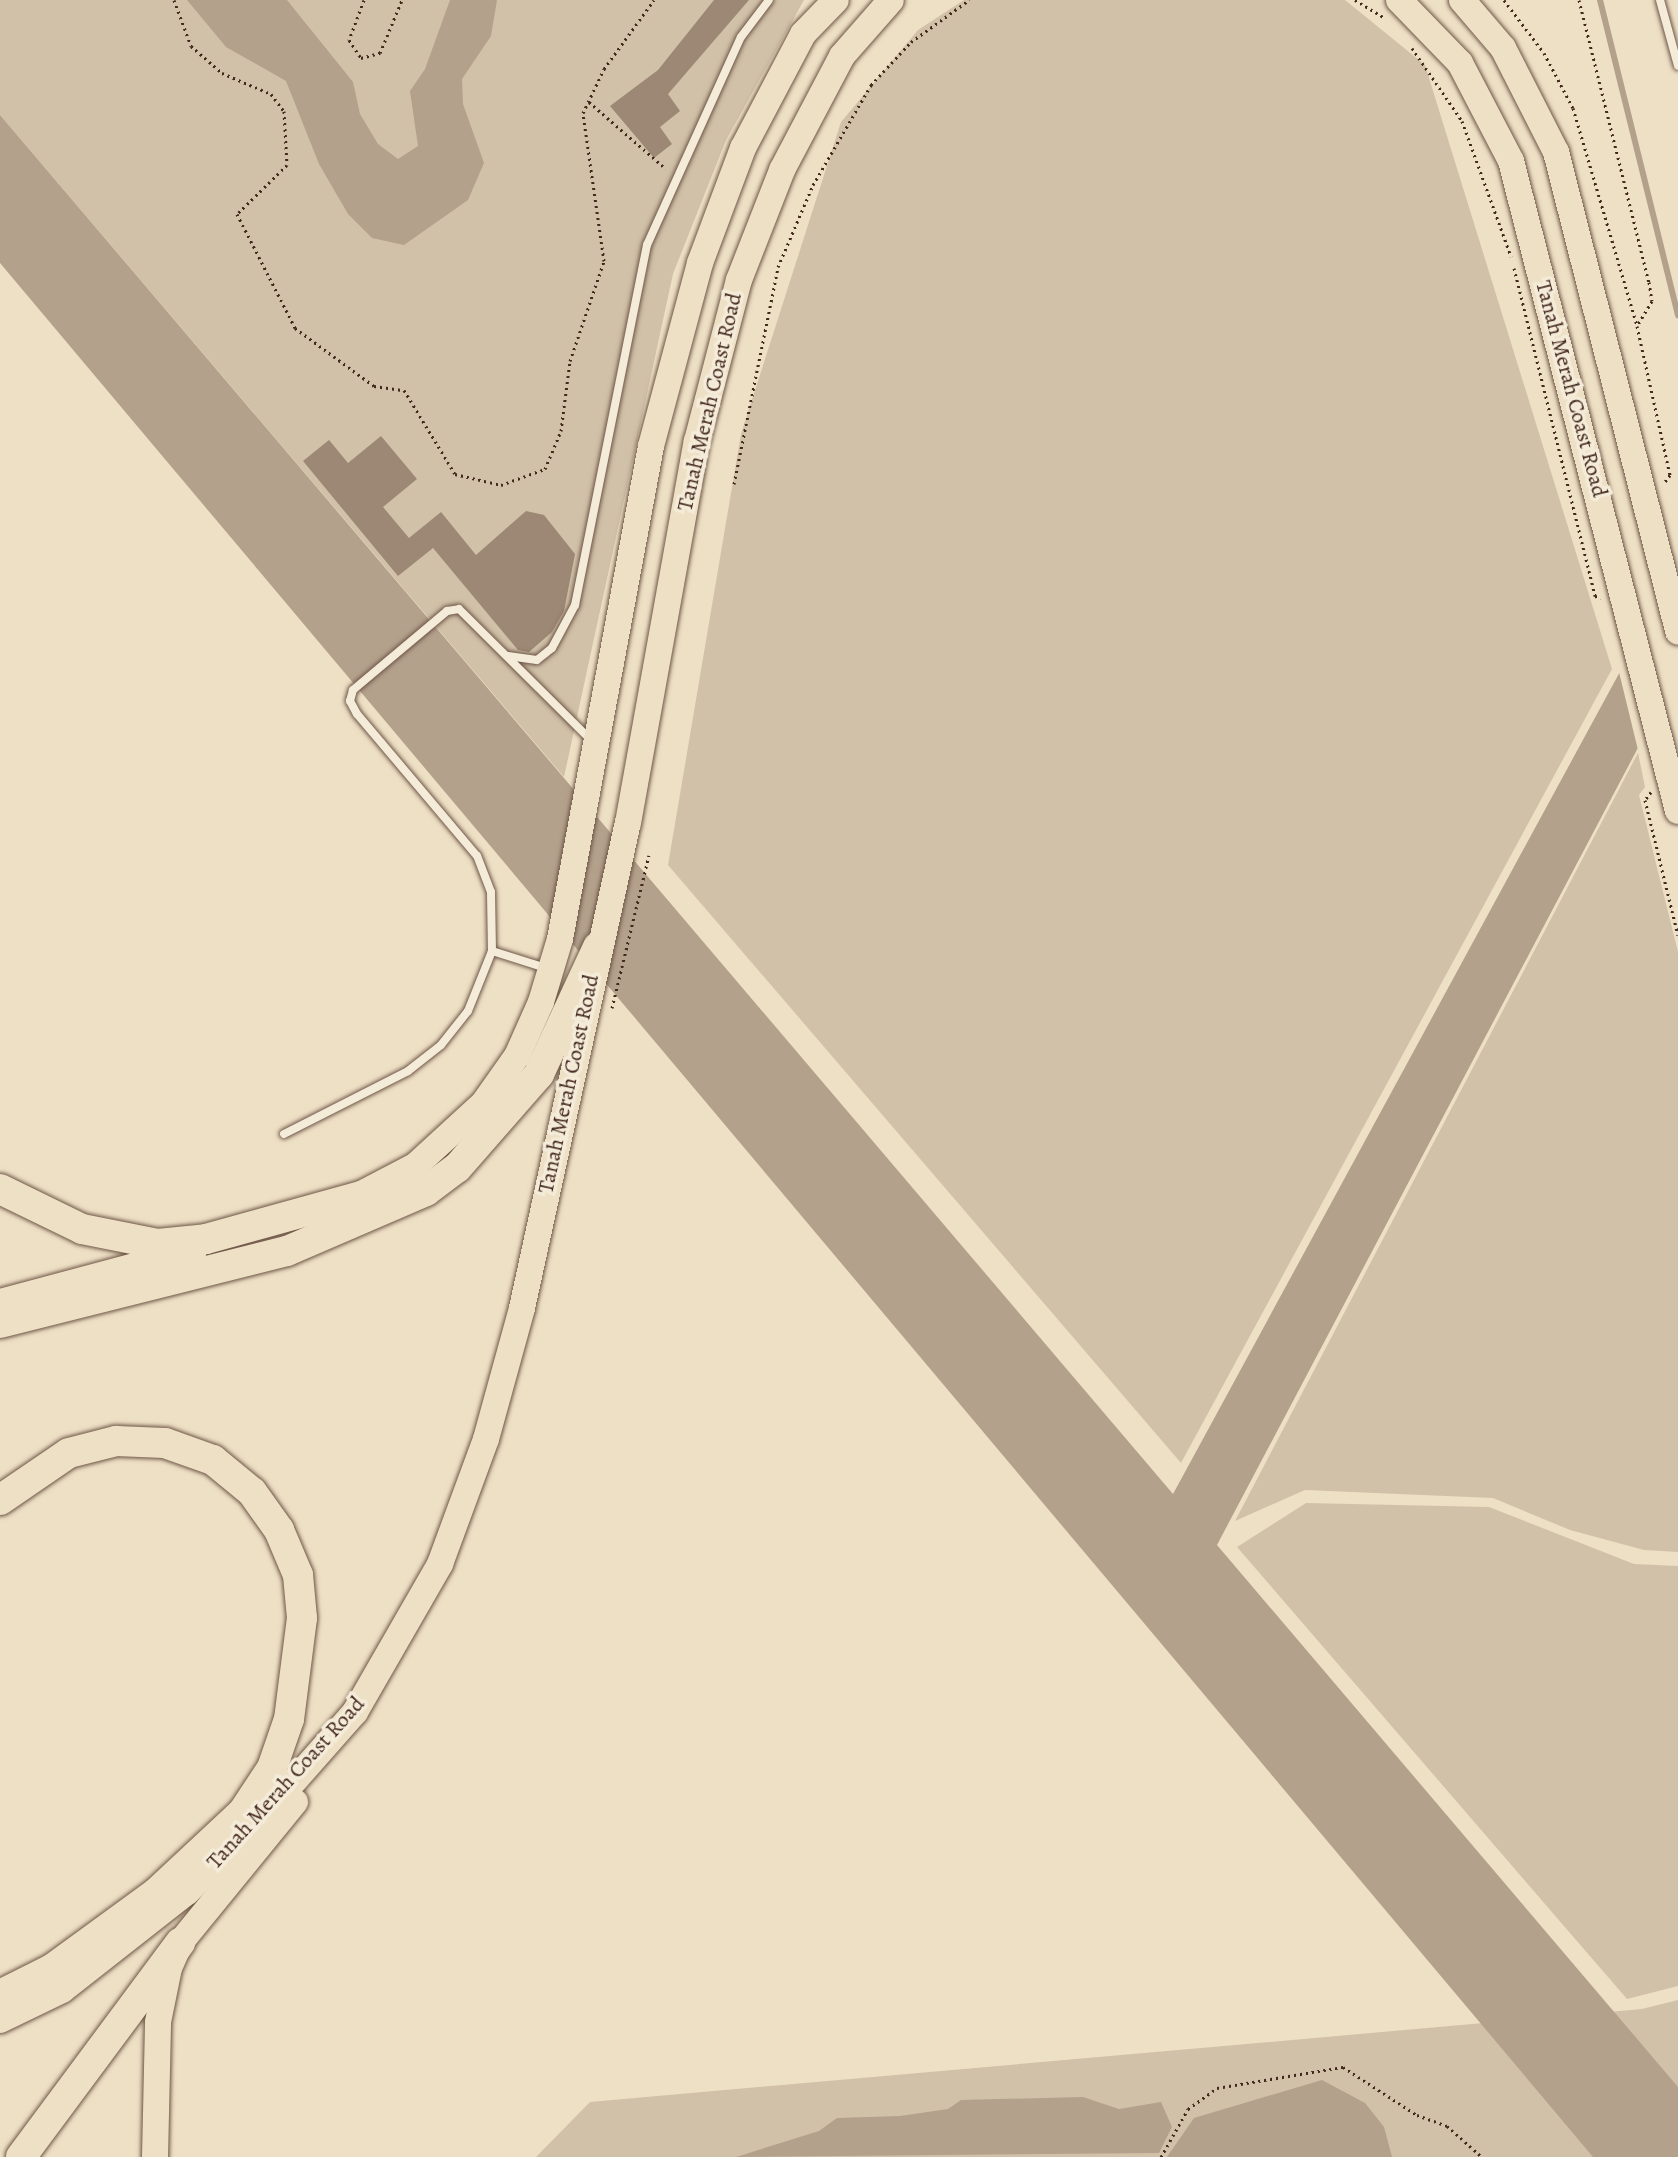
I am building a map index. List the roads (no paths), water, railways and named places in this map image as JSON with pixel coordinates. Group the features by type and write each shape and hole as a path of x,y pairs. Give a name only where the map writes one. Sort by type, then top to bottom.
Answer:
{"highway":[{"path":"0,1323 287,1251 426,1191 457,1168 539,1074 598,947"},
{"path":"0,1189 82,1229 158,1244 206,1239 361,1196"},
{"path":"0,1500 69,1453 116,1441 165,1443 213,1460 252,1492 279,1530 298,1575 302,1618 289,1719 272,1768 243,1812 156,1893 52,1969 0,1995"},
{"path":"21,2157 180,1943"}],"main road":[{"name":"Tanah Merah Coast Road","path":"0,1302 288,1225 361,1196 415,1166 483,1104 517,1056 560,939 598,747 651,446 706,248 743,148 803,34 836,0"},
{"name":"Tanah Merah Coast Road","path":"0,2020 62,1990 187,1892 355,1712 440,1564 486,1439 522,1308 598,947 628,823 697,441 739,280 782,170 842,56 891,0"},
{"name":"Tanah Merah Coast Road","path":"1462,0 1503,48 1556,152 1678,632"},
{"name":"Tanah Merah Coast Road","path":"1393,10 1460,63 1511,161 1678,811"},
{"path":"651,446 677,433 697,441"},
{"path":"155,2157 161,1994 180,1943 286,1815 355,1712"}],"lane":[{"path":"507,656 537,660 552,648 575,605 633,296 676,176 741,37 769,0"},
{"path":"803,34 819,0"},
{"path":"1660,0 1678,66"},
{"path":"284,1134 408,1071 441,1045 468,1011 492,951 491,892 477,856 357,714 350,701 353,690 447,611 471,614 507,656 598,747"},
{"path":"492,951 551,970"}],"waterway":[{"path":"1600,0 1678,315"}]}
